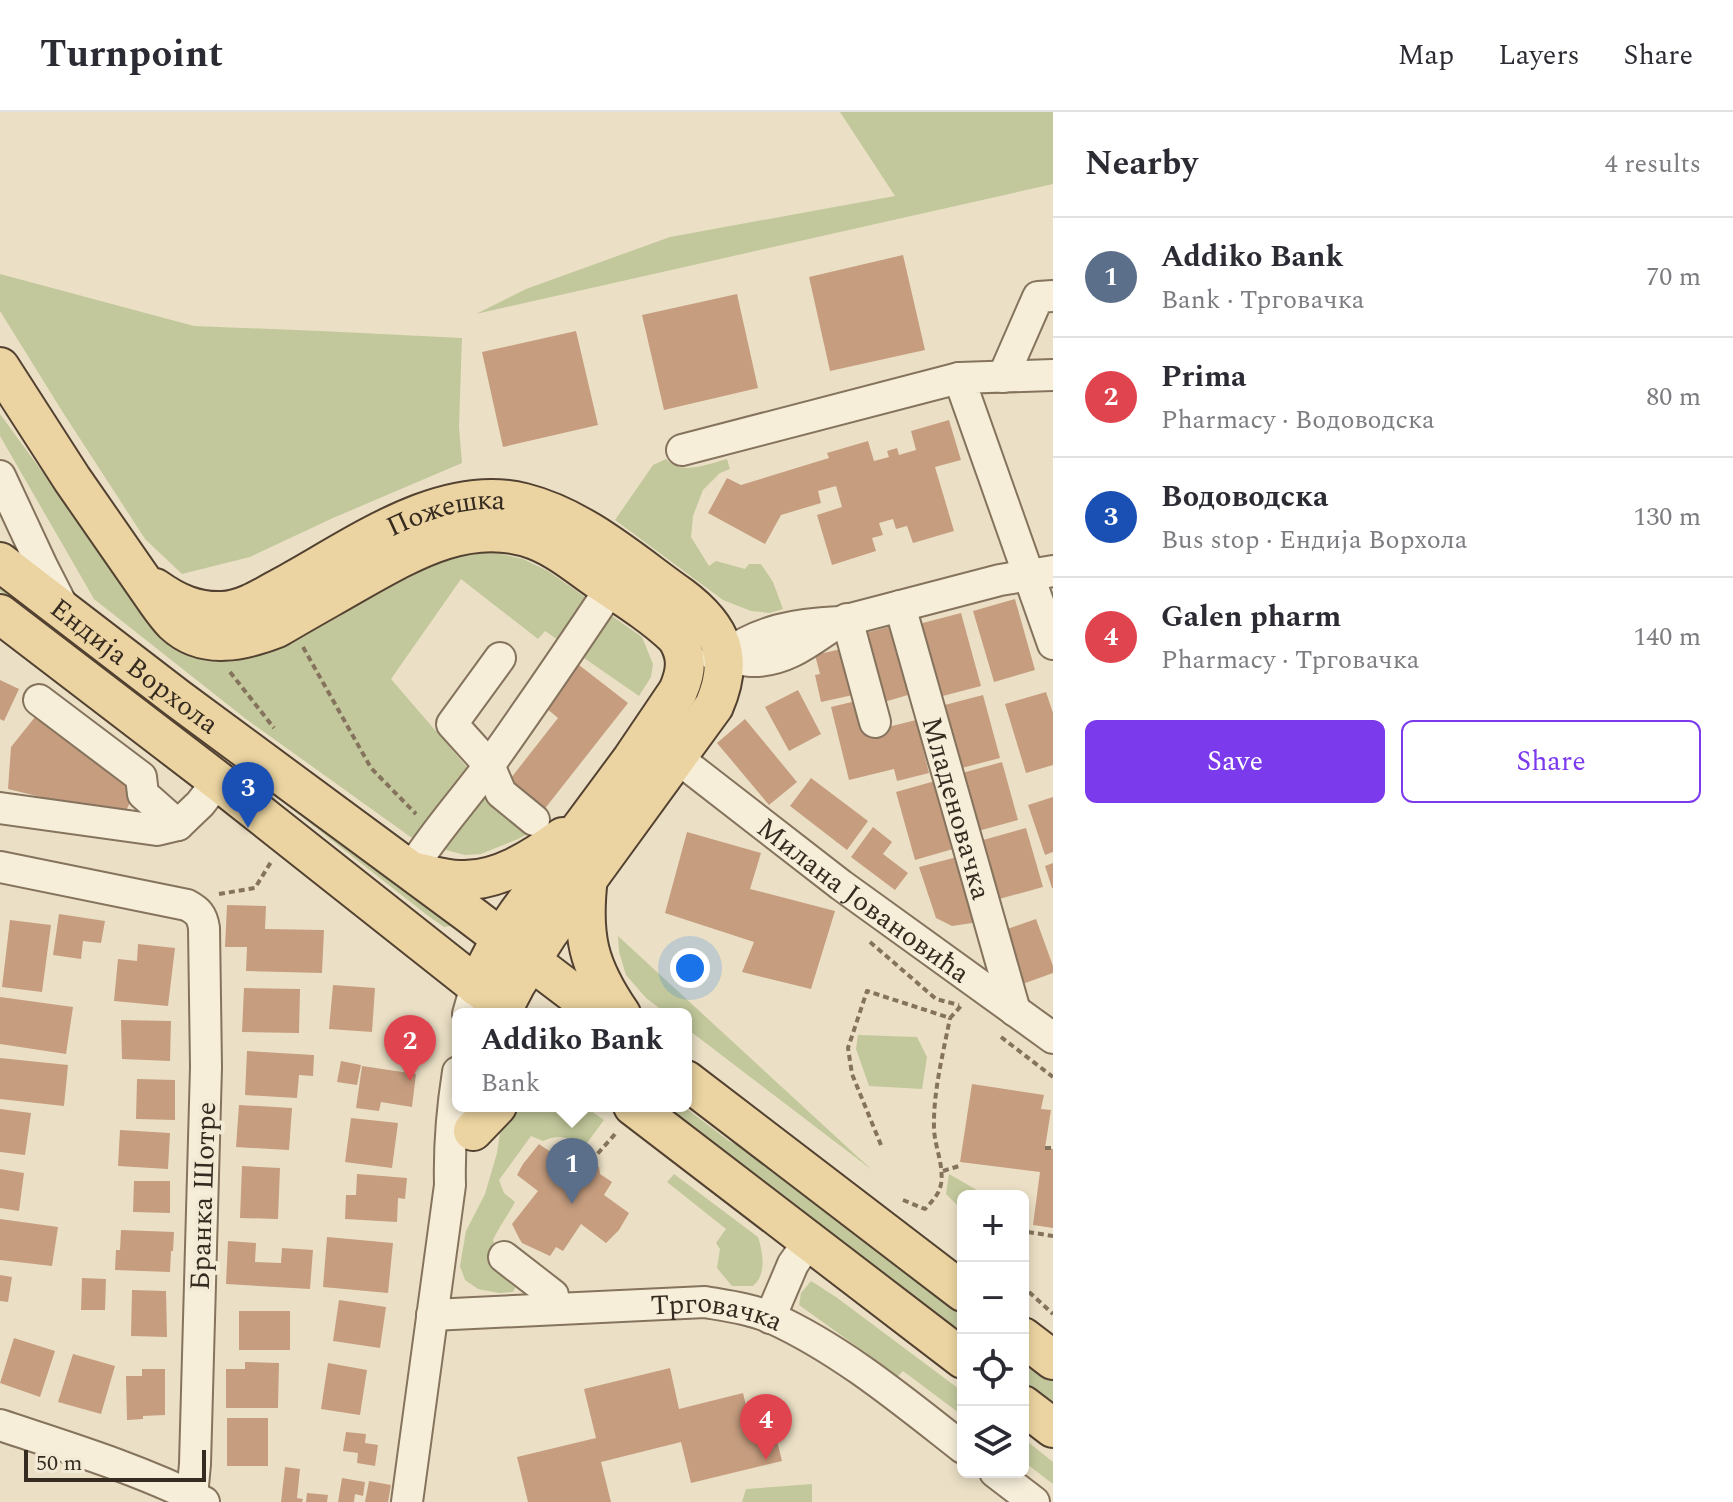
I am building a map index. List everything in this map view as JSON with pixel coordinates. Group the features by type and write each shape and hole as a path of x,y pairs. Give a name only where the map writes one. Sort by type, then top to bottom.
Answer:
{"main road":[{"name":"Пожешка","path":"0,367 139,577 173,622 193,636 219,641 246,639 277,628 400,557 427,545 487,531 537,541 558,552 676,637 686,660"},
{"name":"Пожешка","path":"139,577 183,605 214,611 235,609 428,510 452,503 493,500 523,502 580,527 689,603 711,627 724,656"},
{"name":"Ендија Ворхола","path":"0,562 177,698 516,949"},
{"name":"Ендија Ворхола","path":"0,614 218,781 493,1007"},
{"path":"516,949 588,877 714,706 723,681 724,656"},
{"path":"493,1007 516,949 585,821 667,708 683,680 686,660"},
{"path":"410,871 460,880 480,879 525,862 585,821"},
{"path":"588,877 584,915 588,945 596,972 617,1008"},
{"path":"516,949 593,1008"},
{"path":"692,1085 957,1287"},
{"path":"627,1116 810,1240 957,1354"},
{"path":"1029,1342 1053,1360"},
{"path":"1024,1406 1053,1428"}],"street":[{"path":"1003,377 1048,288"},
{"path":"682,450 959,378 1053,375"},
{"path":"959,378 1041,572 1053,644"},
{"path":"6,496 66,612"},
{"path":"686,660 724,656 767,632 843,620 1041,572"},
{"path":"410,871 571,650 611,588"},
{"name":"Младеновачка","path":"900,606 1015,1011"},
{"path":"843,620 875,722"},
{"path":"500,658 452,724 489,765 501,793 534,820"},
{"path":"39,700 141,777 143,794 178,825"},
{"name":"Милана Јовановића","path":"676,757 841,885 1053,1038"},
{"path":"0,808 157,830 178,825 218,781"},
{"name":"Бранка Шотре","path":"0,867 187,905 198,911 204,928 206,1067 195,1464 198,1499"},
{"path":"407,1502 450,1185 452,1107"},
{"path":"450,1185 483,1114"},
{"path":"770,1318 793,1264 810,1240"},
{"path":"504,1257 553,1295 555,1309"},
{"name":"Трговачка","path":"432,1315 705,1302 738,1307 770,1318 834,1354 867,1375 957,1443"},
{"path":"0,1425 123,1467 198,1499"},
{"path":"1003,1478 1034,1502"}],"path":[{"path":"300,641 371,768 436,834"},
{"path":"225,666 278,734"},
{"path":"881,1145 852,1074 848,1048 867,991 950,1018"},
{"path":"903,1200 925,1209 939,1194 943,1171 934,1129 937,1085 950,1018 961,1006"},
{"path":"591,1161 627,1116"},
{"path":"1045,1148 1053,1148"},
{"path":"943,1171 959,1166"},
{"path":"1029,1232 1053,1236"},
{"path":"1029,1292 1053,1314"}],"green space":[{"path":"840,112 1053,112 1053,184 476,314 526,289 670,237 895,196"},
{"path":"0,274 194,326 462,338 459,427 462,463 250,557 182,574 145,539 0,311"},
{"path":"0,414 154,625 418,570 452,554 485,550 523,559 548,571 642,637 653,664 651,677 639,696 545,631 538,639 461,579 391,679 478,780 546,824 481,854 465,855 412,838 246,719 94,599 0,436"},
{"path":"666,459 687,468 727,459 730,469 720,473 703,490 693,516 691,537 709,566 716,561 745,569 749,564 761,564 773,582 783,609 770,613 751,611 723,600 615,520 653,465"},
{"path":"0,577 452,921 451,926 444,927 427,915 255,780 205,748 0,591"},
{"path":"618,936 872,1170 692,1033 692,1008 659,1008 646,998 626,975"},
{"path":"858,1035 917,1037 927,1057 922,1089 869,1086 856,1049"},
{"path":"518,1112 593,1112 604,1120 584,1147 564,1138 554,1137 543,1141 531,1136 499,1180 504,1193 515,1202 493,1240 496,1248 488,1257 489,1263 517,1284 513,1292 499,1293 478,1289 465,1280 460,1266 466,1231 485,1194 500,1133 510,1116"},
{"path":"668,1112 691,1112 729,1141 770,1161 957,1304 957,1336"},
{"path":"674,1174 758,1237 762,1269 753,1286 732,1286 717,1268 720,1249 716,1243 726,1229 667,1182"},
{"path":"949,1174 977,1190 957,1190 957,1205 946,1194"},
{"path":"811,1281 957,1388 957,1412 903,1371 898,1376 799,1305 801,1293"},
{"path":"1029,1359 1053,1377 1053,1411 1029,1393"},
{"path":"1029,1443 1053,1462 1053,1484 1029,1466"},
{"path":"812,1484 812,1502 742,1502 746,1489"}],"building":[{"path":"903,255 925,350 830,371 809,277"},
{"path":"737,294 758,388 664,410 642,315"},
{"path":"576,331 598,425 503,447 482,352"},
{"path":"949,420 961,460 935,467 954,531 913,543 907,526 896,529 893,519 879,523 883,535 872,538 876,551 832,565 817,515 842,507 836,486 818,491 821,503 781,515 765,544 708,513 727,478 741,485 829,458 827,453 868,441 874,461 889,457 887,451 897,448 899,455 916,450 911,431"},
{"path":"1015,599 1035,670 994,682 973,611"},
{"path":"961,613 981,686 935,698 915,625"},
{"path":"899,624 918,692 874,705 855,636"},
{"path":"841,649 853,695 821,702 815,675 820,674 815,655"},
{"path":"579,665 628,703 543,811 507,783 558,718 546,708"},
{"path":"0,680 19,689 4,721 0,719"},
{"path":"798,690 821,734 789,751 765,707"},
{"path":"1046,692 1053,713 1053,765 1026,773 1005,704"},
{"path":"983,695 1000,758 954,770 937,707"},
{"path":"864,699 872,731 916,720 929,773 897,781 894,769 849,780 831,707"},
{"path":"43,707 139,784 123,817 8,789 11,747"},
{"path":"745,719 797,782 769,805 717,743"},
{"path":"1002,762 1018,820 971,833 955,775"},
{"path":"811,778 868,821 847,850 790,806"},
{"path":"935,781 953,849 915,860 896,792"},
{"path":"1053,797 1053,852 1045,855 1028,805"},
{"path":"873,827 892,842 883,854 908,873 895,890 851,857"},
{"path":"1026,828 1043,887 992,901 976,842"},
{"path":"687,832 761,853 750,889 835,911 811,989 742,972 754,942 665,913"},
{"path":"957,857 979,922 952,926 936,918 919,867"},
{"path":"1053,863 1053,888 1052,888 1045,866"},
{"path":"227,905 266,906 265,929 324,930 322,973 246,971 247,947 225,947"},
{"path":"59,914 105,921 101,943 83,941 81,959 53,955"},
{"path":"1036,919 1053,973 1017,986 999,932"},
{"path":"10,920 51,925 42,992 2,987"},
{"path":"138,944 175,948 168,1006 114,1001 118,959 137,961"},
{"path":"333,985 375,988 372,1032 329,1029"},
{"path":"244,988 300,989 299,1033 242,1032"},
{"path":"0,997 73,1007 66,1054 0,1044"},
{"path":"121,1020 171,1021 170,1061 122,1059"},
{"path":"247,1051 314,1055 313,1076 299,1075 297,1098 245,1095"},
{"path":"0,1058 68,1065 64,1106 0,1099"},
{"path":"341,1061 361,1065 357,1085 337,1082"},
{"path":"362,1066 416,1074 412,1107 381,1102 379,1111 356,1108"},
{"path":"137,1079 175,1080 175,1120 136,1119"},
{"path":"972,1084 1044,1095 1041,1109 1051,1110 1045,1148 1053,1149 1053,1228 1033,1225 1040,1172 960,1162"},
{"path":"239,1105 292,1108 289,1150 236,1147"},
{"path":"0,1109 31,1113 25,1155 0,1152"},
{"path":"351,1118 398,1123 392,1168 345,1162"},
{"path":"120,1130 170,1133 168,1169 118,1166"},
{"path":"539,1144 558,1157 563,1149 580,1153 612,1182 604,1195 629,1213 619,1230 606,1243 581,1224 563,1251 556,1247 550,1256 522,1243 512,1224 538,1191 517,1175"},
{"path":"242,1166 280,1168 278,1219 240,1218"},
{"path":"0,1169 24,1173 19,1211 0,1208"},
{"path":"357,1174 407,1178 405,1199 398,1198 397,1222 345,1219 346,1195 356,1195"},
{"path":"134,1181 170,1181 170,1213 133,1212"},
{"path":"0,1219 58,1227 52,1266 0,1260"},
{"path":"121,1230 174,1232 170,1272 115,1270"},
{"path":"327,1237 393,1243 388,1293 323,1287"},
{"path":"228,1241 256,1243 255,1262 281,1263 282,1248 313,1250 310,1289 226,1284"},
{"path":"0,1275 12,1277 8,1302 0,1301"},
{"path":"82,1278 106,1279 105,1310 81,1310"},
{"path":"132,1290 166,1291 167,1337 131,1336"},
{"path":"339,1300 386,1307 380,1348 333,1341"},
{"path":"239,1311 290,1311 290,1350 239,1350"},
{"path":"14,1338 55,1351 40,1397 0,1383"},
{"path":"73,1354 115,1366 101,1414 58,1402"},
{"path":"245,1362 279,1363 278,1408 226,1408 226,1369 245,1369"},
{"path":"328,1363 367,1370 360,1415 321,1409"},
{"path":"670,1368 679,1409 743,1393 754,1438 775,1433 782,1461 691,1483 681,1442 601,1462 611,1502 528,1502 517,1457 596,1438 584,1389"},
{"path":"142,1369 165,1369 165,1415 127,1420 126,1376 142,1376"},
{"path":"227,1418 268,1418 268,1466 227,1466"},
{"path":"346,1432 366,1434 365,1443 378,1445 375,1466 357,1463 358,1453 343,1451"},
{"path":"285,1467 300,1469 297,1498 303,1499 302,1502 281,1502"},
{"path":"342,1478 365,1482 363,1496 355,1494 354,1502 338,1502"},
{"path":"369,1481 391,1485 388,1502 365,1502"},
{"path":"307,1493 328,1495 327,1502 306,1502"}],"place":[{"name":"Водоводска","path":"248,828"},
{"name":"Prima","path":"410,1081"},
{"name":"Addiko Bank","path":"572,1204"},
{"name":"Galen pharm","path":"766,1460"}]}
